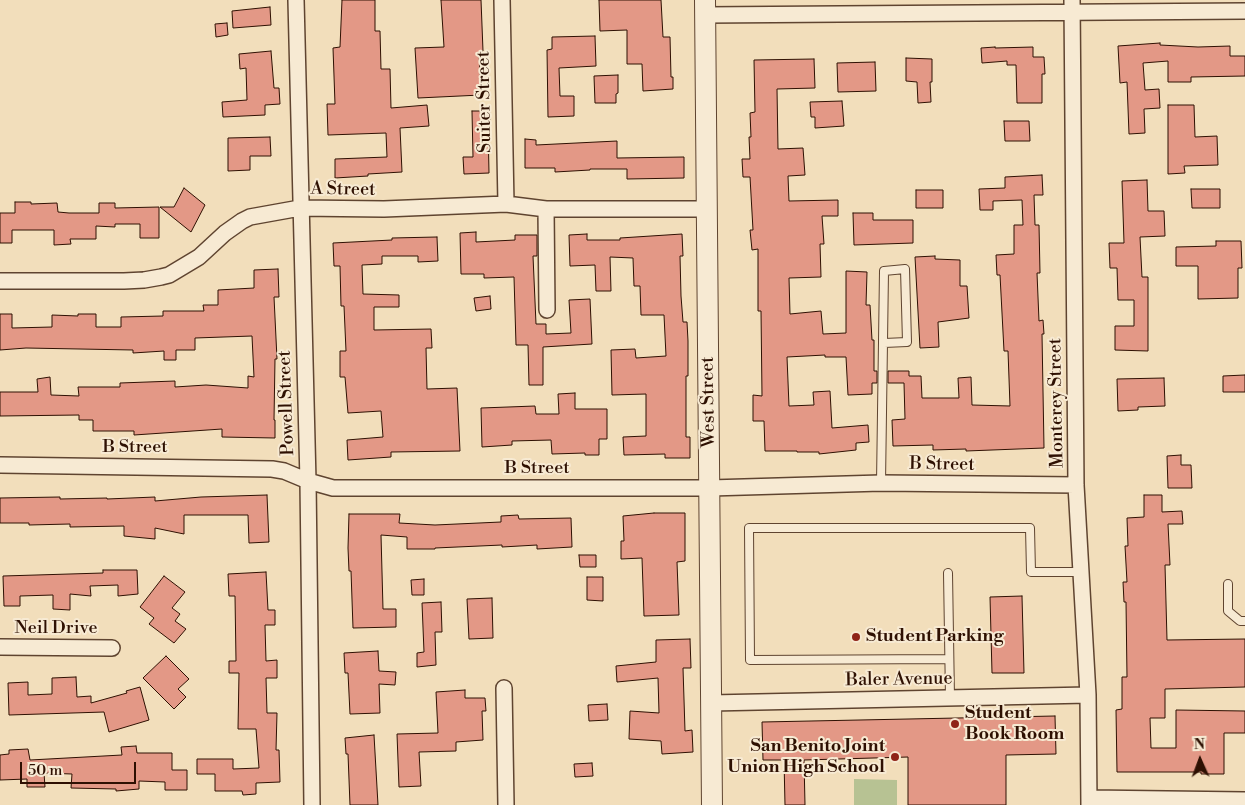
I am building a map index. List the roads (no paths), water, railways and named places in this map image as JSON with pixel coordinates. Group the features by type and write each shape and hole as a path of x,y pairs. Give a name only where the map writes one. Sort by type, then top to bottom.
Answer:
{"street":[{"name":"Powell Street","path":"296,0 308,481 312,805"},
{"name":"Suiter Street","path":"502,0 506,204"},
{"path":"705,7 1072,6 1245,10"},
{"name":"Monterey Street","path":"1072,6 1076,485 1088,695 1090,801"},
{"name":"West Street","path":"705,7 712,805"},
{"name":"A Street","path":"0,281 124,281 161,278 199,257 225,233 242,221 250,217 300,208 384,209 506,204 546,209 706,209"},
{"path":"546,209 547,310"},
{"name":"B Street","path":"0,465 257,468 284,471 308,481 333,488 710,488 881,483 1076,485"},
{"name":"Neil Drive","path":"0,648 112,648"},
{"path":"504,688 506,805"},
{"name":"Baler Avenue","path":"711,703 1088,695"},
{"path":"1090,801 1245,800"}],"lane":[{"path":"881,483 884,271 905,269 907,342 884,343"},
{"path":"949,659 750,660 749,528 1030,528 1030,572 1081,572"},
{"path":"948,573 950,698"},
{"path":"1228,584 1228,611 1240,621 1245,621"}],"place":[{"name":"Student Parking","path":"856,637"},
{"name":"Student Book Room","path":"955,724"},
{"name":"San Benito Joint Union High School","path":"895,757"}]}
